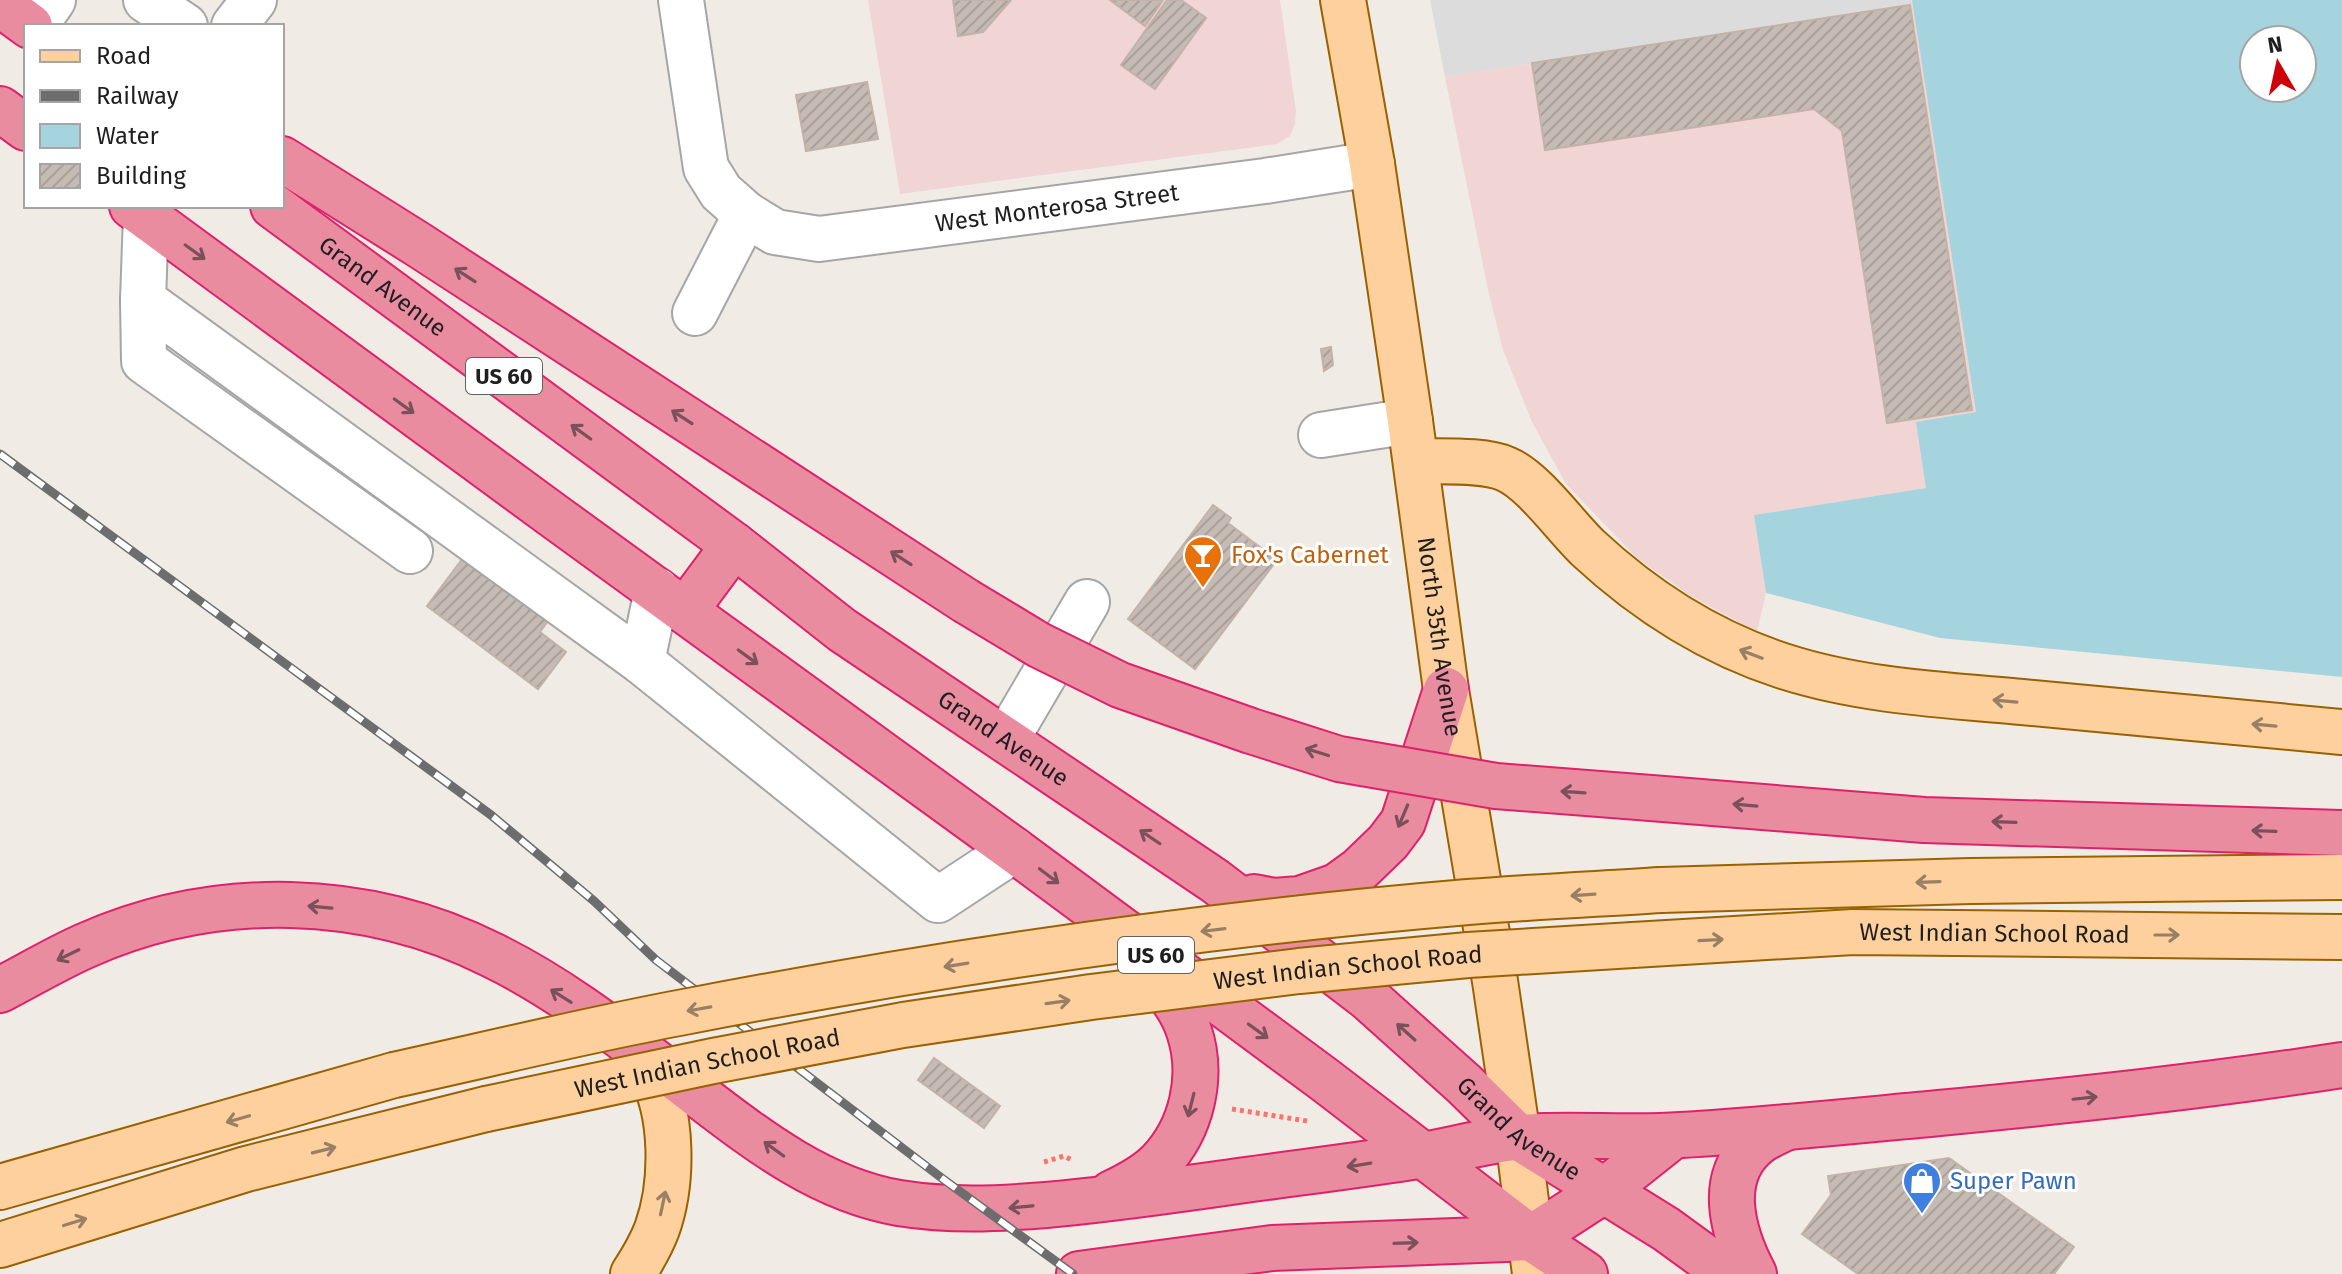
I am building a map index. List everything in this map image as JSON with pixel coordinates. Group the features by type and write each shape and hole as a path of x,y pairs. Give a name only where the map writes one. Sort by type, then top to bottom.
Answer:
{"highway":[{"path":"0,4 30,24"},
{"path":"0,109 24,127"},
{"path":"284,160 966,601 1039,645 1120,685 1251,731 1339,759 1496,786 1924,820 2342,833"},
{"name":"Grand Avenue","path":"276,208 734,545 842,630 1215,881 1368,998 1518,1137 1666,1229 1728,1274"},
{"name":"US 60","path":"139,211 1014,850 1423,1155 1533,1256 1585,1274"},
{"path":"671,601 734,545"},
{"path":"1215,881 1246,895 1274,901 1300,899 1337,886 1359,870 1388,842 1403,822 1446,690"},
{"path":"0,990 90,944 184,913 238,905 289,904 348,909 400,919 449,935 497,957 567,1000 626,1039 791,1162 843,1187 888,1201 930,1208 985,1210 1099,1201 1423,1155 1518,1137 1673,1136 1787,1127 2153,1092 2342,1065"},
{"path":"1099,1201 1138,1179 1158,1163 1177,1141 1194,1098 1195,1065 1189,1031 1180,1010 1104,917"},
{"path":"1754,1274 1735,1232 1733,1183 1739,1166 1759,1142 1787,1127"},
{"path":"1079,1274 1272,1248 1533,1256 1605,1190 1673,1136"}],"main road":[{"name":"North 35th Avenue","path":"1343,0 1372,164 1446,690 1495,981 1533,1256"},
{"path":"1413,441 1509,470 1632,586 1696,630 1784,666 1841,681 1912,692 2342,732"},
{"name":"West Indian School Road","path":"0,1187 394,1075 682,1012 1065,948 1454,903 1661,890 1971,881 2342,877"},
{"name":"West Indian School Road","path":"0,1245 246,1169 486,1109 889,1027 1075,999 1299,971 1468,955 1853,932 2342,937"},
{"path":"626,1039 649,1071 662,1101 668,1167 657,1229 633,1274"}],"street":[{"path":"35,24 53,0"},
{"path":"146,0 182,24"},
{"path":"236,24 254,0"},
{"name":"West Monterosa Street","path":"681,0 706,168 721,192 746,214 775,232 819,239 1265,181 1372,164"},
{"path":"139,211 144,361 410,551"},
{"path":"695,313 746,214"},
{"path":"143,300 642,662 938,900 1014,850"},
{"path":"1321,435 1413,441"},
{"path":"642,662 671,601"},
{"path":"1006,740 1087,602"}],"path":[{"path":"1220,1107 1307,1121"}],"shaded area":[{"path":"868,0 1280,0 1296,111 1295,124 1290,136 1277,144 900,194"},
{"path":"1430,0 1912,0 1913,4 1445,77"},
{"path":"1913,4 1976,412 1926,488 1754,515 1766,593 1757,632 1689,595 1637,558 1566,484 1532,422 1503,350 1445,77"}],"water":[{"path":"1912,0 2342,0 2342,677 1940,638 1766,593 1754,515 1926,488 1916,422 1976,412"}],"building":[{"path":"953,0 1011,0 983,32 958,36"},
{"path":"1110,0 1163,0 1145,26"},
{"path":"1167,0 1181,0 1206,18 1155,89 1121,65"},
{"path":"1910,5 1972,410 1887,423 1842,131 1814,109 1545,150 1532,63"},
{"path":"867,82 878,139 806,151 796,95"},
{"path":"1331,347 1333,365 1324,371 1321,349"},
{"name":"Fox's Cabernet","path":"1213,505 1231,518 1228,523 1277,560 1195,669 1128,619"},
{"path":"469,550 553,614 540,632 566,652 538,689 427,606"},
{"path":"934,1058 1000,1106 984,1128 918,1080"},
{"name":"Super Pawn","path":"1949,1158 2074,1247 2054,1274 1858,1274 1802,1234 1831,1195 1828,1176"}],"railway":[{"path":"0,454 491,815 594,901 656,960 1073,1274"}],"place":[{"name":"Fox's Cabernet","path":"1203,589"},
{"name":"Super Pawn","path":"1922,1215"}]}
